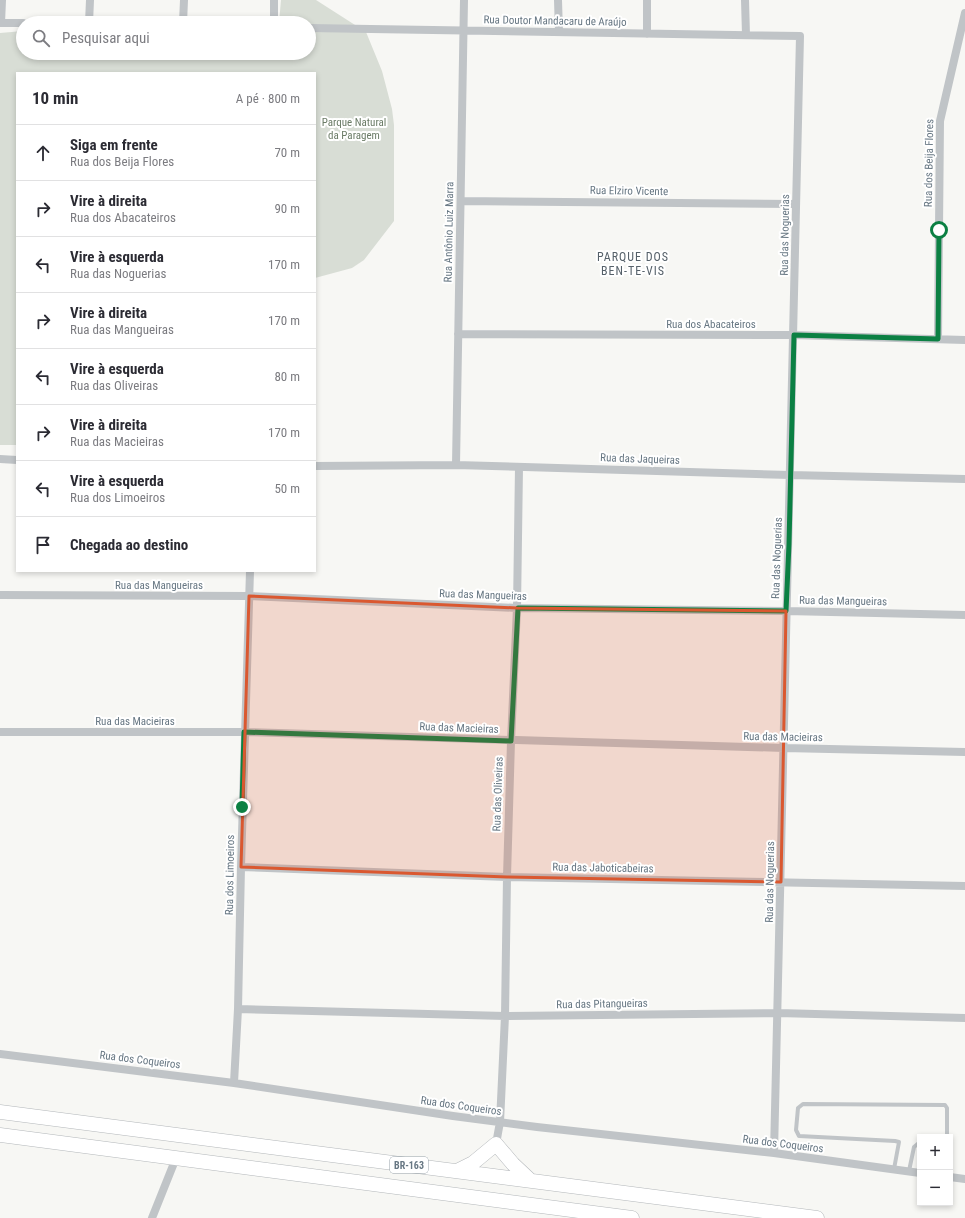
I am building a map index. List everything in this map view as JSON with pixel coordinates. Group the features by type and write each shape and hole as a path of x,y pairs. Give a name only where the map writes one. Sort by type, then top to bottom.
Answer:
{"highway":[{"name":"BR-163","path":"0,1112 817,1218"},
{"name":"BR-163","path":"0,1135 632,1218"},
{"path":"457,1171 473,1163 496,1144 513,1164 530,1180"}],"street":[{"path":"2,0 1,23 16,23"},
{"path":"89,16 90,0"},
{"path":"183,16 184,0"},
{"path":"274,0 274,16"},
{"name":"Rua Antônio Luiz Marra","path":"456,465 464,0"},
{"path":"558,0 559,32"},
{"path":"647,0 647,34"},
{"path":"745,0 746,35"},
{"name":"Rua dos Beija Flores","path":"938,339 940,121 965,13"},
{"name":"Rua Doutor Mandacaru de Araújo","path":"316,28 800,36"},
{"name":"Rua das Noguerias","path":"774,1154 800,36"},
{"name":"Rua Elziro Vicente","path":"461,200 796,204"},
{"name":"Rua dos Abacateiros","path":"458,334 794,335 965,340"},
{"path":"0,459 16,460"},
{"name":"Rua das Jaqueiras","path":"316,466 456,465 965,479"},
{"name":"Rua das Oliveiras","path":"496,1144 500,1122 505,1016 511,741 518,608 519,467"},
{"name":"Rua dos Limoeiros","path":"234,1083 238,1009 244,732 250,572"},
{"name":"Rua das Mangueiras","path":"0,595 249,596 518,608 965,615"},
{"name":"Rua das Macieiras","path":"0,732 244,732 511,741 965,752"},
{"name":"Rua das Jaboticabeiras","path":"241,867 507,877 965,886"},
{"name":"Rua das Pitangueiras","path":"238,1009 505,1016 778,1013 965,1018"},
{"name":"Rua dos Coqueiros","path":"0,1054 234,1083 453,1116 917,1172"},
{"path":"152,1218 176,1158"},
{"path":"953,1177 965,1179"}],"lane":[{"path":"894,1169 899,1142 799,1136 796,1130 798,1108 803,1104 945,1105 947,1108 947,1134"},
{"path":"909,1171 914,1147 917,1144"}],"highlighted area":[{"path":"249,596 517,608 786,611 781,882 507,877 241,867"}],"green space":[{"name":"Parque Natural da Paragem","path":"281,0 316,0 366,32 382,71 392,109 394,125 394,221 364,260 352,268 316,278 316,72 16,72 16,445 0,445 0,33 16,32 16,60 316,60 316,16 280,16"}],"district":[{"name":"PARQUE DOS BEN-TE-VIS","path":"633,264"}],"route":[{"path":"242,807 244,732 511,741 518,608 786,611 794,335 938,339 939,230"}]}
